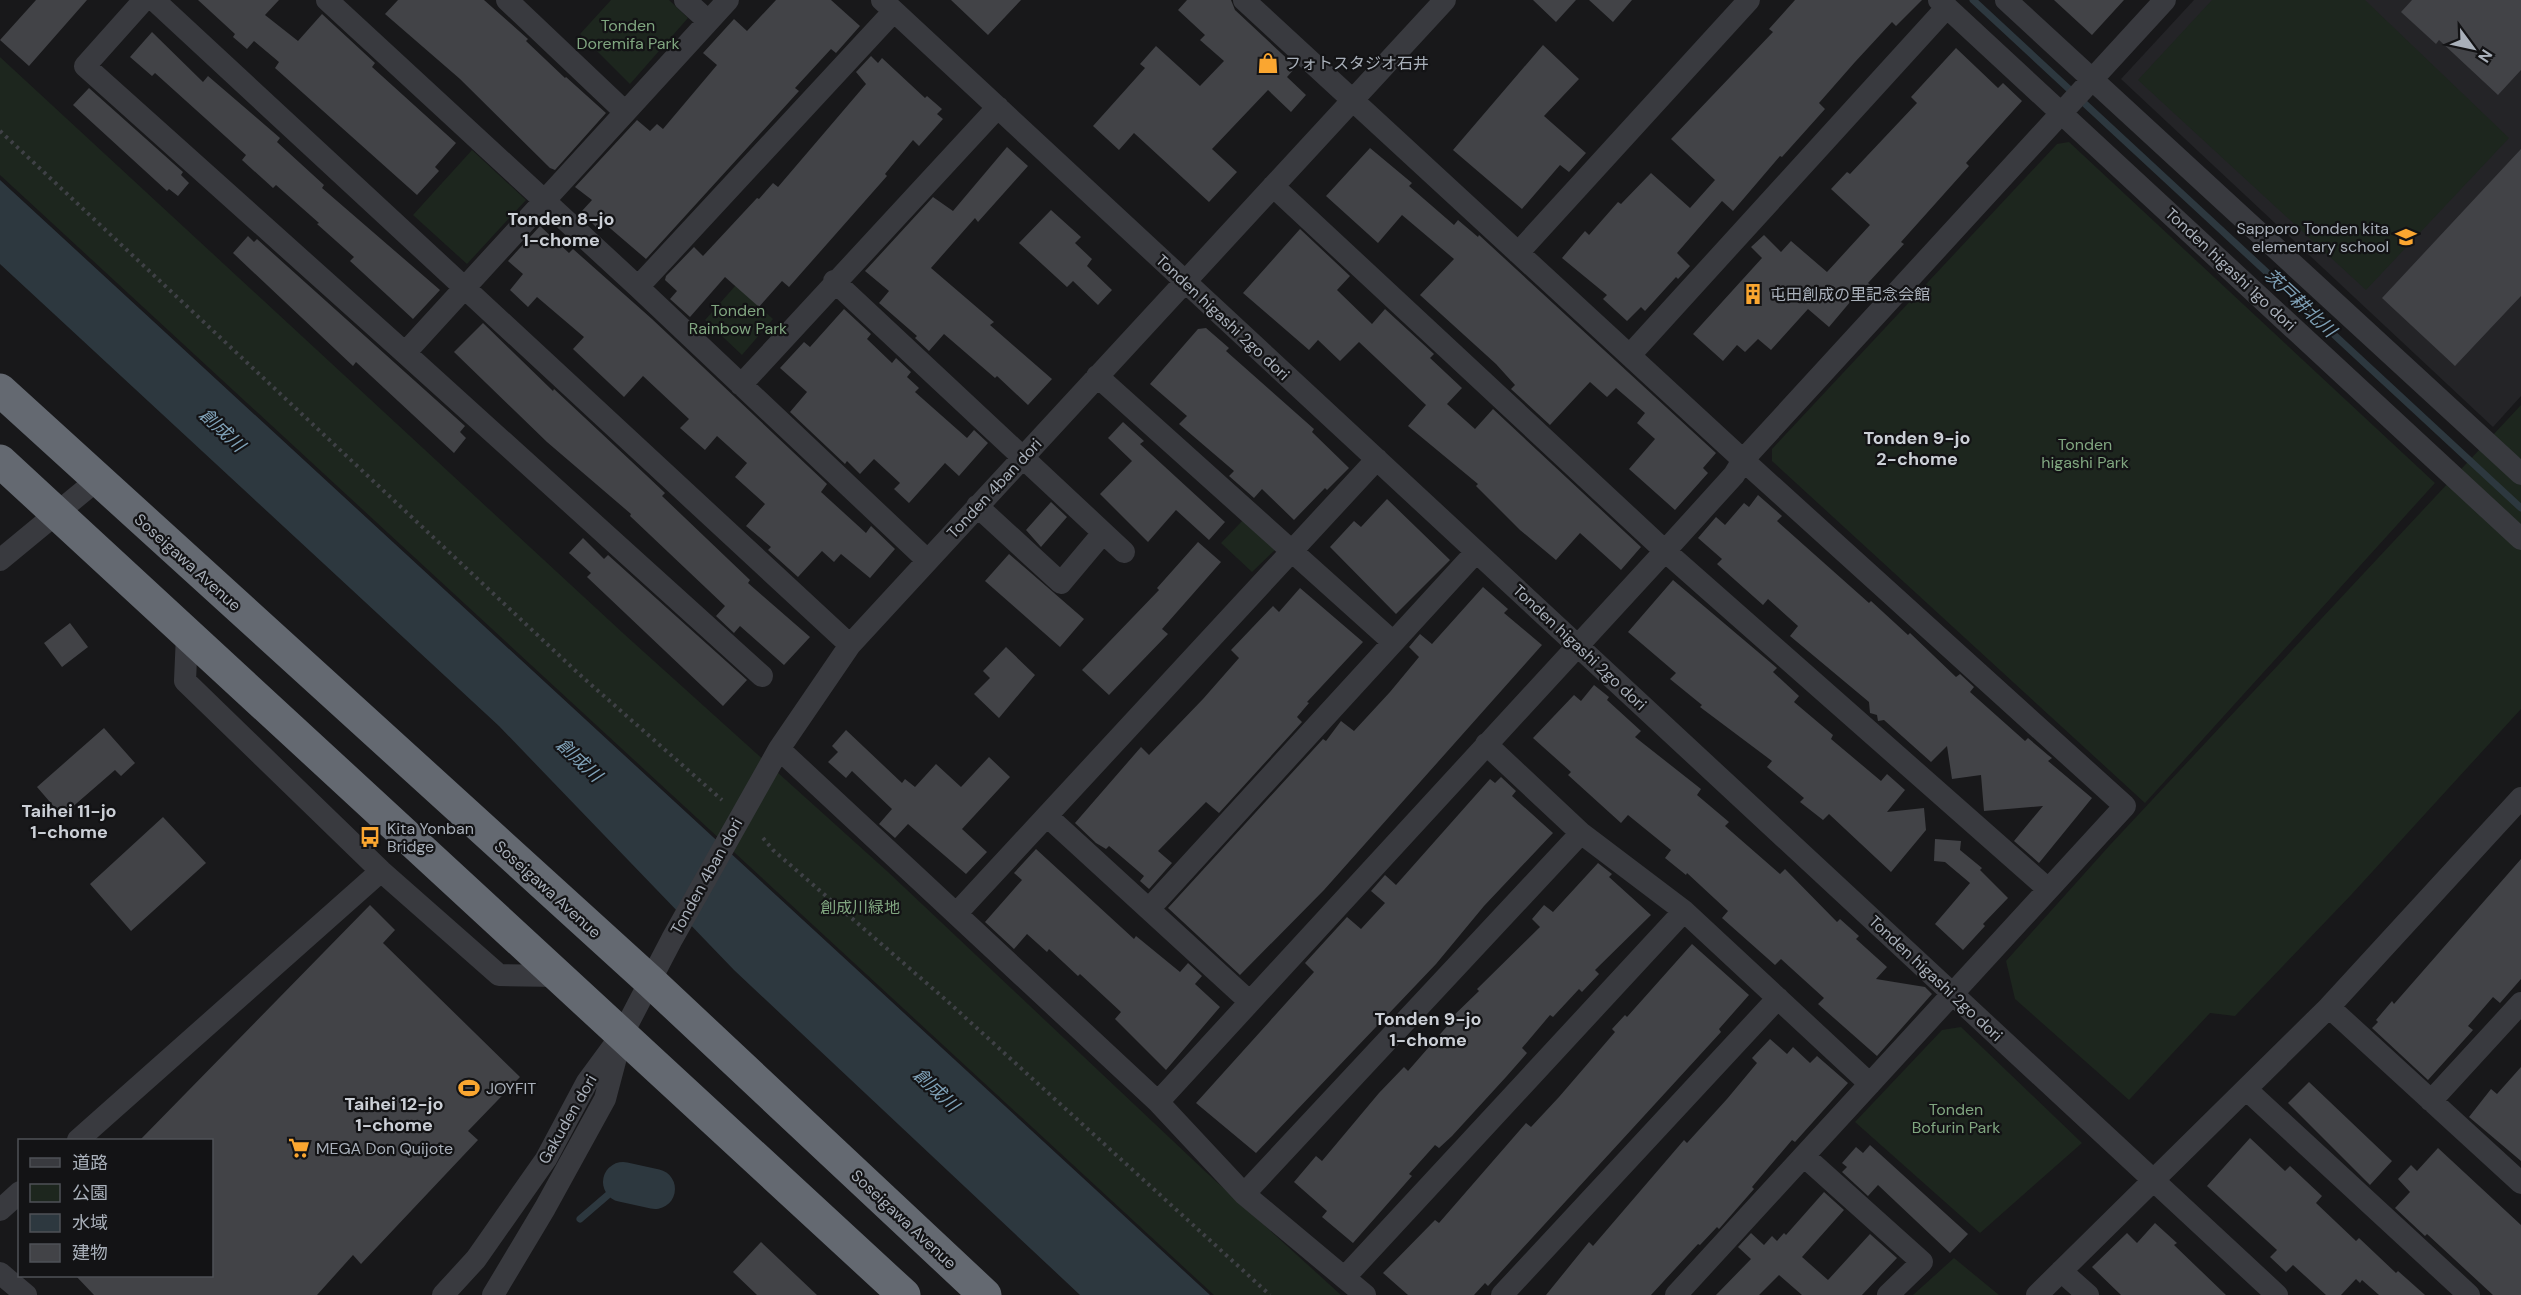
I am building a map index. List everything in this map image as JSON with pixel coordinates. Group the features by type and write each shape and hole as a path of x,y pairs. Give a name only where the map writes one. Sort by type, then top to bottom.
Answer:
{"highway":[{"name":"Soseigawa Avenue","path":"0,390 651,982 985,1295"},
{"path":"0,461 904,1295"}],"street":[{"path":"144,0 85,66 762,676"},
{"path":"154,0 462,288 850,645"},
{"path":"327,0 638,287 927,560"},
{"path":"507,0 624,111"},
{"path":"685,0 708,21"},
{"path":"405,353 462,288 728,0"},
{"path":"1244,0 1743,460 2125,806 1677,1295"},
{"name":"Tonden 4ban dori","path":"623,1034 738,819 779,749 850,645 1445,0"},
{"path":"1518,253 1749,0"},
{"path":"2006,0 2088,83 2521,474"},
{"path":"1158,1102 1665,551 1734,475 1743,460 2165,0"},
{"path":"1630,355 1943,4"},
{"name":"Tonden higashi 1go dori","path":"1943,4 2065,109 2521,539"},
{"path":"638,287 888,6"},
{"name":"Tonden higashi 2go dori","path":"888,6 2277,1295"},
{"path":"741,385 834,281 998,107"},
{"path":"1273,186 1665,551 2048,889"},
{"path":"834,281 1124,552"},
{"path":"1098,376 1393,642"},
{"path":"956,914 1377,459"},
{"path":"0,560 97,480"},
{"path":"977,506 1061,582 1103,532"},
{"path":"1149,909 1476,552"},
{"path":"187,634 185,681 381,871 499,975 558,976"},
{"path":"1486,744 1581,833 1684,911 1870,1084"},
{"path":"779,749 1158,1102 1244,1194 1365,1295"},
{"path":"2037,1294 2329,1007 2521,798"},
{"path":"1047,816 1250,1002"},
{"path":"1244,1194 1581,833"},
{"path":"79,1139 381,871"},
{"path":"1345,1277 1684,911"},
{"path":"1502,1295 1778,998"},
{"path":"2431,1101 2521,1003"},
{"path":"2329,1007 2521,1183"},
{"name":"Gakuden dori","path":"442,1295 476,1259 519,1199 546,1159 586,1082 623,1034"},
{"name":"Gakuden dori","path":"493,1295 545,1208 605,1099 623,1034"},
{"path":"2247,1090 2469,1295"},
{"path":"1804,1156 1922,1262 1888,1295"},
{"path":"0,1210 18,1194"},
{"path":"2061,1271 2088,1295"},
{"path":"0,1273 26,1295"}],"path":[{"path":"0,132 579,674 722,800"},
{"path":"763,838 773,850 946,1000 1270,1295"}],"shaded area":[{"name":"Sapporo Tonden kita elementary school","path":"2194,0 2521,0 2521,396 2493,427 2121,79"}],"green space":[{"name":"Tonden Doremifa Park","path":"611,0 669,0 688,18 630,84 580,34"},
{"path":"2212,0 2365,0 2509,138 2366,290 2138,80"},
{"name":"創成川緑地","path":"0,57 624,634 888,872 1208,1174 1341,1295 1214,1295 0,175"},
{"name":"Tonden higashi Park","path":"2069,142 2435,483 2145,803 1772,461 1772,449 2057,144"},
{"path":"472,150 526,200 467,264 413,215"},
{"name":"Tonden Rainbow Park","path":"736,285 773,319 742,355 705,320"},
{"path":"2521,405 2521,709 2351,895 2235,1016 2210,1013 2129,1100 2015,999 2006,961 2110,845"},
{"path":"1243,520 1275,550 1252,572 1221,543"},
{"name":"Tonden Bofurin Park","path":"1961,1027 2082,1143 1980,1233 1855,1122 1942,1030"},
{"path":"1954,1258 1999,1295 1913,1295"}],"water":[{"name":"創成川","path":"0,180 1210,1295 1080,1295 734,970 499,726 0,264"}],"building":[{"path":"36,0 87,0 29,66 0,40"},
{"path":"198,0 279,0 265,15 298,41 322,14 375,63 372,67 456,143 435,167 439,171 417,195 275,68 279,62 254,41 247,49 233,37 235,34"},
{"path":"398,0 484,0 528,39 526,41 565,78 606,113 555,170 550,168 460,79 385,14"},
{"path":"776,0 831,0 860,26 836,53 831,49 795,88 799,91 646,259 604,223 598,229 581,212 592,200 575,187 637,120 650,131 657,124 663,129 717,65 703,53 734,19 747,31"},
{"path":"951,0 1021,0 988,35"},
{"path":"1187,0 1231,0 1235,10 1296,67 1287,77 1306,95 1291,112 1268,90 1212,149 1237,172 1209,202 1134,133 1119,150 1093,126 1145,68 1140,64 1156,46 1200,86 1224,61 1200,40 1205,35 1178,10"},
{"path":"1533,0 1576,0 1556,22"},
{"path":"1589,0 1632,0 1613,22"},
{"path":"1795,0 1922,0 1896,26 1892,22 1855,62 1819,103 1825,109 1782,157 1780,156 1733,211 1722,201 1677,253 1690,266 1678,279 1676,277 1645,311 1641,307 1627,321 1603,299 1607,295 1562,258 1585,231 1589,235 1618,202 1621,204 1651,173 1690,208 1715,180 1671,139 1773,32 1769,29"},
{"path":"2054,0 2124,0 2092,35"},
{"path":"2412,0 2521,0 2521,70 2498,95 2439,40 2436,44 2401,12"},
{"path":"152,32 203,82 208,76 280,138 277,142 324,185 322,188 440,290 413,319 350,261 354,257 317,224 319,223 276,185 273,188 242,160 246,155 155,73 152,76 130,57"},
{"path":"1543,45 1579,79 1544,116 1586,153 1569,172 1560,165 1522,209 1453,150"},
{"path":"1956,48 1998,88 2003,83 2022,101 1966,163 1969,166 1901,242 1904,244 1868,283 1874,288 1862,301 1856,295 1829,327 1808,309 1771,350 1758,339 1745,352 1737,345 1723,361 1693,334 1762,258 1751,247 1764,235 1781,252 1791,241 1827,272 1870,225 1831,189 1847,172 1850,174 1917,103 1911,97"},
{"path":"871,56 878,63 882,58 925,98 927,96 942,109 937,114 943,119 919,146 913,140 885,174 887,176 789,287 782,281 759,307 725,277 690,317 670,299 677,291 665,280 666,276 694,247 703,256 773,183 778,187 866,84 856,72"},
{"path":"89,88 183,172 181,175 189,183 178,196 169,189 167,191 73,105"},
{"path":"1007,147 1028,166 978,222 975,218 931,268 994,322 990,325 1052,379 1028,405 997,376 995,378 944,334 929,351 915,338 917,336 879,303 889,291 865,271 933,197 953,211"},
{"path":"1370,148 1412,183 1409,186 1454,225 1458,220 1478,237 1479,235 1716,453 1703,468 1708,473 1675,510 1629,469 1655,439 1637,423 1645,413 1616,388 1607,397 1590,382 1550,425 1511,389 1515,385 1496,364 1420,295 1454,259 1402,215 1378,243 1326,196"},
{"path":"2521,149 2521,296 2455,366 2382,298"},
{"path":"1051,210 1081,237 1075,243 1092,259 1087,266 1112,290 1098,305 1073,281 1067,287 1019,243"},
{"path":"540,226 569,253 573,249 652,319 827,484 821,492 866,533 871,526 895,549 870,578 841,554 834,562 822,551 798,577 768,550 771,547 746,526 765,504 735,477 747,463 717,436 705,450 680,428 689,419 643,376 624,397 573,349 584,337 537,297 528,307 510,290 523,274 508,261"},
{"path":"1300,229 1350,276 1337,290 1372,324 1385,309 1434,354 1430,358 1462,388 1447,404 1475,429 1493,409 1641,547 1621,570 1580,533 1556,560 1520,530 1476,486 1478,484 1408,426 1426,405 1359,342 1340,361 1318,340 1309,350 1243,293"},
{"path":"248,236 254,242 257,239 465,426 460,432 466,438 454,453 356,362 353,366 233,253"},
{"path":"844,309 871,334 867,339 892,363 896,358 911,372 907,377 919,388 915,392 967,438 974,430 988,443 959,476 945,463 909,503 894,489 900,483 874,459 860,474 847,461 845,464 790,412 807,392 780,368 804,342 810,347"},
{"path":"483,323 553,391 554,389 665,493 662,496 750,580 748,583 810,637 784,665 740,626 734,633 716,616 725,606 630,516 631,514 547,442 454,352"},
{"path":"1206,328 1229,348 1226,351 1314,429 1312,432 1349,468 1327,490 1325,488 1294,520 1262,489 1254,498 1229,476 1234,471 1179,424 1187,416 1150,384 1198,329"},
{"path":"1123,422 1144,441 1140,444 1225,522 1209,540 1176,510 1148,542 1100,494 1132,461 1108,438"},
{"path":"1758,495 1782,516 1777,521 1869,603 1871,601 1908,635 1910,633 1956,677 1960,674 1974,687 1970,692 2025,741 2028,738 2052,758 2048,761 2092,798 2039,863 2014,841 2043,806 1984,811 1981,775 1952,779 1947,746 1931,762 1884,720 1878,721 1877,715 1870,713 1869,702 1790,636 1798,626 1768,599 1763,605 1717,564 1722,559 1698,538 1716,517 1725,525 1744,503 1749,507"},
{"path":"1387,499 1450,560 1396,614 1330,547 1354,521 1361,527"},
{"path":"1051,502 1067,517 1041,547 1026,530"},
{"path":"583,538 604,559 608,555 747,680 723,706 587,577 591,573 569,553"},
{"path":"1198,542 1221,562 1162,629 1168,634 1109,695 1082,670 1159,590 1157,588"},
{"path":"1009,554 1084,619 1060,647 985,581"},
{"path":"1673,580 1777,668 1773,672 1799,696 1794,702 1833,735 1831,739 1881,781 1887,774 1905,790 1887,812 1924,808 1926,830 1891,872 1829,814 1823,820 1800,802 1804,798 1767,767 1772,761 1700,707 1702,705 1670,679 1676,673 1628,632"},
{"path":"1483,587 1508,609 1504,613 1542,645 1324,890 1240,975 1168,908 1323,739 1326,741 1341,721 1354,731 1390,692 1419,657 1409,647 1420,634 1432,644"},
{"path":"1300,588 1363,642 1307,702 1309,703 1297,717 1302,722 1219,813 1206,802 1158,851 1172,863 1149,889 1140,881 1144,876 1109,846 1106,849 1096,843 1075,823 1141,747 1149,755 1203,699 1239,658 1231,650 1273,606 1279,612"},
{"path":"70,623 88,647 62,667 44,643"},
{"path":"1006,647 1035,675 999,718 974,694 990,678 983,671"},
{"path":"1594,685 1609,697 1607,700 1641,731 1635,737 1701,789 1697,795 1729,822 1725,826 1780,874 1785,869 1837,922 1840,919 1859,936 1856,939 1887,967 1876,979 1925,987 1932,994 1877,1056 1818,1004 1824,998 1781,959 1775,965 1722,918 1728,911 1687,873 1686,875 1665,858 1671,850 1628,815 1621,823 1568,775 1571,772 1533,738 1574,695 1581,701"},
{"path":"104,728 135,763 121,776 115,770 62,816 37,787"},
{"path":"846,730 902,783 905,779 915,787 936,764 961,787 989,757 1010,777 962,829 987,852 966,874 908,824 895,838 879,824 892,809 852,771 846,778 828,762 838,752 832,746"},
{"path":"1501,777 1516,791 1512,796 1553,833 1484,906 1436,964 1256,1153 1196,1103 1314,972 1305,963 1347,917 1361,929 1385,903 1371,891 1385,875 1396,885 1490,779 1495,783"},
{"path":"163,817 206,863 131,931 90,884"},
{"path":"1935,839 1961,841 1960,850 1982,868 1980,870 2008,898 1983,924 1985,926 1963,950 1935,924 1970,883 1945,862 1934,861"},
{"path":"1036,849 1134,939 1136,936 1180,972 1188,963 1202,976 1195,984 1220,1007 1166,1070 1115,1019 1121,1012 1080,974 1078,976 1049,949 1047,952 1027,934 1014,949 985,922 1022,880 1014,873"},
{"path":"2521,859 2521,979 2500,1003 2493,997 2468,1026 2473,1030 2428,1080 2372,1028 2392,1001 2394,1004"},
{"path":"1598,863 1612,874 1609,877 1651,915 1595,970 1599,974 1582,992 1579,989 1553,1017 1550,1015 1522,1048 1527,1053 1452,1136 1439,1148 1435,1145 1409,1174 1412,1176 1353,1243 1322,1217 1327,1211 1294,1182 1316,1156 1322,1161 1379,1093 1404,1067 1408,1071 1449,1024 1447,1022 1479,991 1477,989 1540,927 1532,919 1544,905 1553,912"},
{"path":"370,905 395,930 383,943 520,1077 468,1131 478,1140 361,1264 353,1255 317,1295 94,1295 77,1277 213,1277 213,1139 141,1139"},
{"path":"1692,944 1749,995 1719,1029 1721,1032 1488,1286 1485,1283 1474,1295 1408,1295 1383,1273 1435,1220 1439,1223 1526,1123 1531,1127 1615,1032 1612,1029 1625,1015 1627,1017"},
{"path":"1770,1039 1787,1054 1793,1047 1810,1063 1817,1056 1848,1083 1795,1142 1792,1140 1719,1229 1717,1227 1700,1245 1698,1244 1651,1295 1546,1295 1589,1242 1593,1246 1684,1140 1687,1143 1727,1099 1757,1063 1752,1058"},
{"path":"2521,1067 2521,1161 2469,1117 2491,1089 2497,1094"},
{"path":"2309,1082 2392,1161 2370,1185 2288,1103"},
{"path":"2250,1138 2285,1171 2290,1166 2322,1196 2316,1203 2356,1241 2359,1238 2396,1273 2398,1271 2425,1295 2379,1295 2362,1280 2360,1283 2356,1279 2341,1295 2326,1295 2293,1265 2286,1272 2270,1257 2277,1250 2207,1186"},
{"path":"1870,1145 1968,1234 1950,1253 1878,1185 1868,1196 1842,1172 1847,1167 1842,1163 1856,1147 1863,1153"},
{"path":"2438,1148 2521,1225 2521,1295 2493,1295 2427,1234 2425,1236 2395,1208 2410,1192 2398,1179 2411,1165 2417,1171"},
{"path":"1824,1192 1844,1210 1802,1257 1828,1280 1870,1234 1897,1258 1862,1295 1802,1295 1779,1275 1759,1295 1716,1295 1751,1259 1738,1247 1751,1233 1764,1245 1772,1236 1777,1241 1784,1233 1786,1235"},
{"path":"2155,1223 2177,1243 2174,1245 2226,1295 2121,1295 2092,1267 2127,1233 2137,1243"},
{"path":"761,1242 817,1295 757,1295 733,1272"}],"waterway":[{"name":"茨戸耕北川","path":"1973,0 2521,508"},
{"path":"580,1219 623,1182"},
{"path":"623,1182 655,1189"}],"place":[{"name":"フォトスタジオ石井","path":"1268,63"},
{"name":"Sapporo Tonden kita elementary school","path":"2406,237"},
{"name":"屯田創成の里記念会館","path":"1753,294"},
{"name":"Kita Yonban Bridge","path":"370,837"},
{"name":"JOYFIT","path":"469,1088"},
{"name":"MEGA Don Quijote","path":"299,1148"}],"district":[{"name":"Tonden 8-jo 1-chome","path":"561,229"},
{"name":"Tonden 9-jo 2-chome","path":"1917,448"},
{"name":"Taihei 11-jo 1-chome","path":"69,821"},
{"name":"Tonden 9-jo 1-chome","path":"1428,1029"},
{"name":"Taihei 12-jo 1-chome","path":"394,1114"}]}
